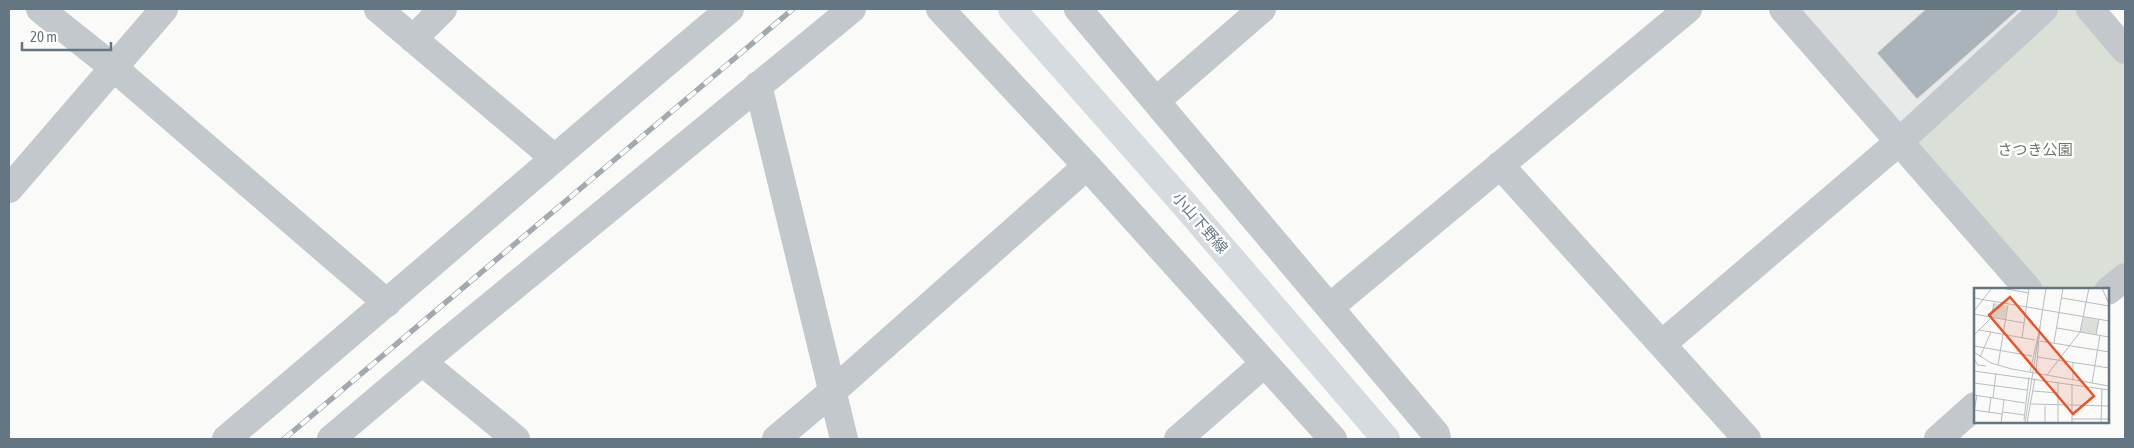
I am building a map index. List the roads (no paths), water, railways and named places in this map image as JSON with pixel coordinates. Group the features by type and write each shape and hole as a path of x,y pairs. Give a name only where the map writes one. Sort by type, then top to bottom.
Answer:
{"main road":[{"name":"小山下野線","path":"1012,9 1185,205 1386,439"}],"street":[{"path":"40,9 114,68 387,303"},
{"path":"9,189 164,9"},
{"path":"378,9 553,157"},
{"path":"413,39 443,9"},
{"path":"226,439 387,303 553,157 730,9"},
{"path":"331,439 852,9"},
{"path":"940,9 1087,166 1333,439"},
{"path":"1078,9 1330,307 1436,434 1437,439"},
{"path":"1156,101 1262,9"},
{"path":"1330,307 1688,9"},
{"path":"1783,9 2027,288"},
{"path":"1662,344 1900,142 2044,9"},
{"path":"2090,9 2125,50"},
{"path":"758,85 844,439"},
{"path":"1500,165 1747,439"},
{"path":"776,439 833,391 1087,166"},
{"path":"2109,290 2125,277"},
{"path":"422,362 516,439"},
{"path":"1178,439 1264,364"},
{"path":"1938,439 1974,407"}],"railway":[{"path":"284,439 793,9"}],"park label":[{"name":"さつき公園","path":"2035,150"}]}
